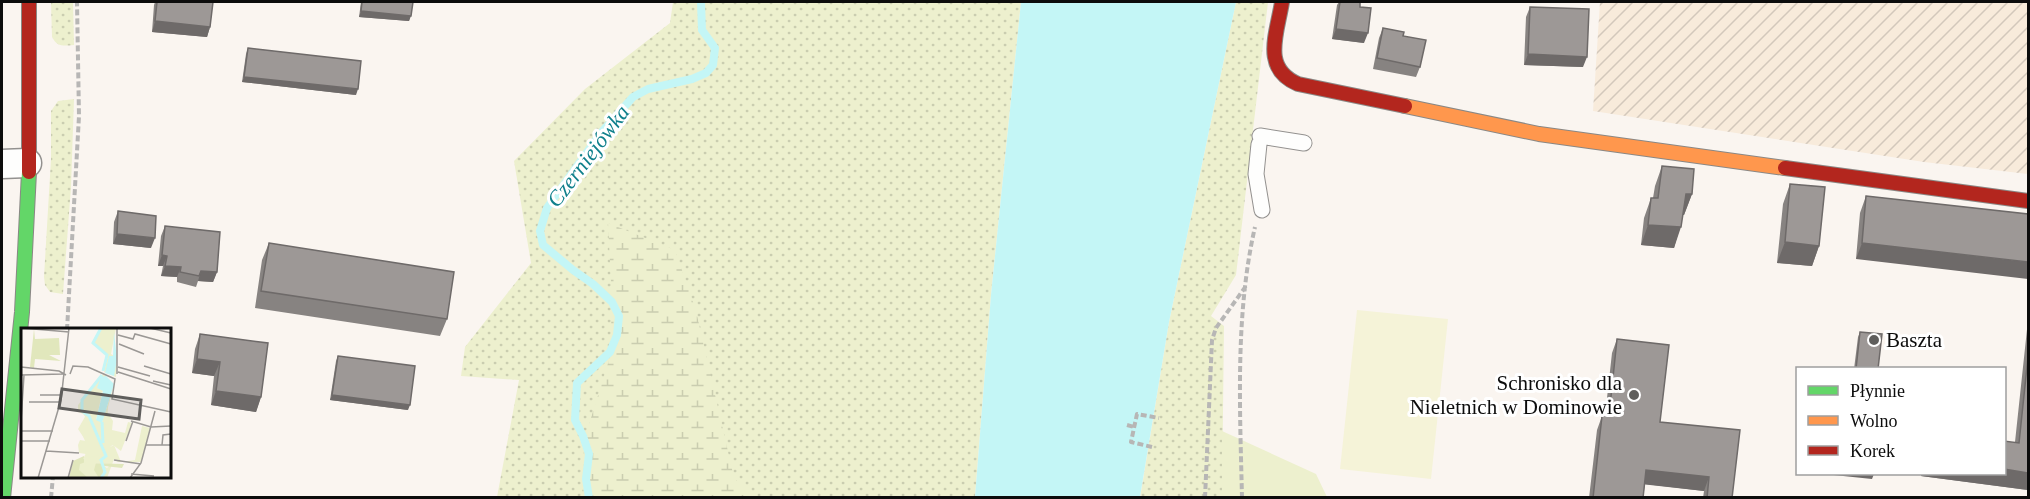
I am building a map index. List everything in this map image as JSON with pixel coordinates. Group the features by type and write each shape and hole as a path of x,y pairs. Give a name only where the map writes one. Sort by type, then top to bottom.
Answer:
{"street":[{"path":"3,498 24,273 14,164 30,93 29,2"},
{"path":"1281,2 1274,63 1282,75 1298,84 1539,134 2028,201"}],"lane":[{"path":"1262,210 1256,174 1260,140 1304,143"},
{"path":"2,337 19,340"}],"path":[{"path":"67,328 79,116 77,2"},
{"path":"1242,498 1241,350 1251,242 1262,210"},
{"path":"1205,498 1212,340 1216,328 1246,286"},
{"path":"1152,447 1131,442 1137,414 1159,418"},
{"path":"1127,425 1134,427"},
{"path":"51,498 53,478"}],"shaded area":[{"path":"1600,2 2028,2 2028,174 1924,162 1593,111"},
{"path":"1357,310 1448,319 1431,479 1340,469"}],"green space":[{"path":"51,2 73,2 74,45 61,45 56,43 52,37"},
{"path":"673,2 1021,2 991,295 975,497 497,497 519,380 461,376 465,347 531,263 514,161 585,89 670,23"},
{"path":"1236,2 1268,2 1236,275 1211,316 1224,326 1222,497 1140,498 1169,322"},
{"path":"74,99 71,187 63,294 50,292 45,285 44,277 51,159 51,111 58,101"},
{"path":"608,223 675,250 696,311 734,478 754,497 582,497 585,437 610,357 612,301"},
{"path":"1222,431 1316,474 1327,497 1222,497"}],"water":[{"path":"1021,2 1236,2 1169,322 1140,497 975,497 991,295"}],"building":[{"path":"157,2 213,2 210,27 155,21"},
{"path":"362,2 413,2 411,16 361,11"},
{"path":"1340,2 1360,2 1360,7 1371,8 1368,33 1336,29"},
{"path":"1530,7 1589,9 1587,57 1528,54"},
{"path":"1383,28 1404,32 1403,36 1426,40 1420,67 1377,58"},
{"path":"248,48 361,61 358,89 244,77"},
{"path":"1662,166 1694,169 1692,194 1686,194 1681,227 1648,225 1651,198 1658,198"},
{"path":"1790,184 1825,187 1819,246 1785,242"},
{"path":"1866,196 2028,214 2028,262 1862,243"},
{"path":"118,211 156,216 155,238 117,234"},
{"path":"165,226 220,232 217,272 201,271 199,276 180,272 181,267 165,266 167,256 162,255"},
{"path":"269,243 454,272 447,319 261,291"},
{"path":"1860,332 1882,334 1878,367 1856,367"},
{"path":"200,334 268,343 261,397 216,391 220,362 197,359"},
{"name":"Schronisko dla Nieletnich w Dominowie","path":"1617,339 1669,345 1660,422 1740,430 1732,498 1707,498 1709,477 1646,470 1643,498 1593,498 1602,416 1609,416"},
{"path":"338,356 415,366 410,405 332,395"},
{"path":"2028,357 2028,473 2006,469 2006,441 2019,443"}],"waterway":[{"name":"Czerniejówka","path":"589,498 586,479 589,454 575,420 577,383 610,352 617,335 619,316 612,302 593,284 543,245 540,231 547,208 600,134 633,97 648,89 692,79 706,73 713,65 715,48 702,30 701,2"}],"traffic: fast":[{"path":"3,498 22,312 29,172"}],"traffic: slow":[{"path":"1405,106 1539,134 1785,168"}],"traffic: jam":[{"path":"29,2 29,172"},
{"path":"1282,2 1274,49 1279,69 1286,77 1298,84 1405,106"},
{"path":"1785,168 2028,201"}],"place":[{"name":"Baszta","path":"1874,340"},
{"name":"Schronisko dla Nieletnich w Dominowie","path":"1634,395"}]}
